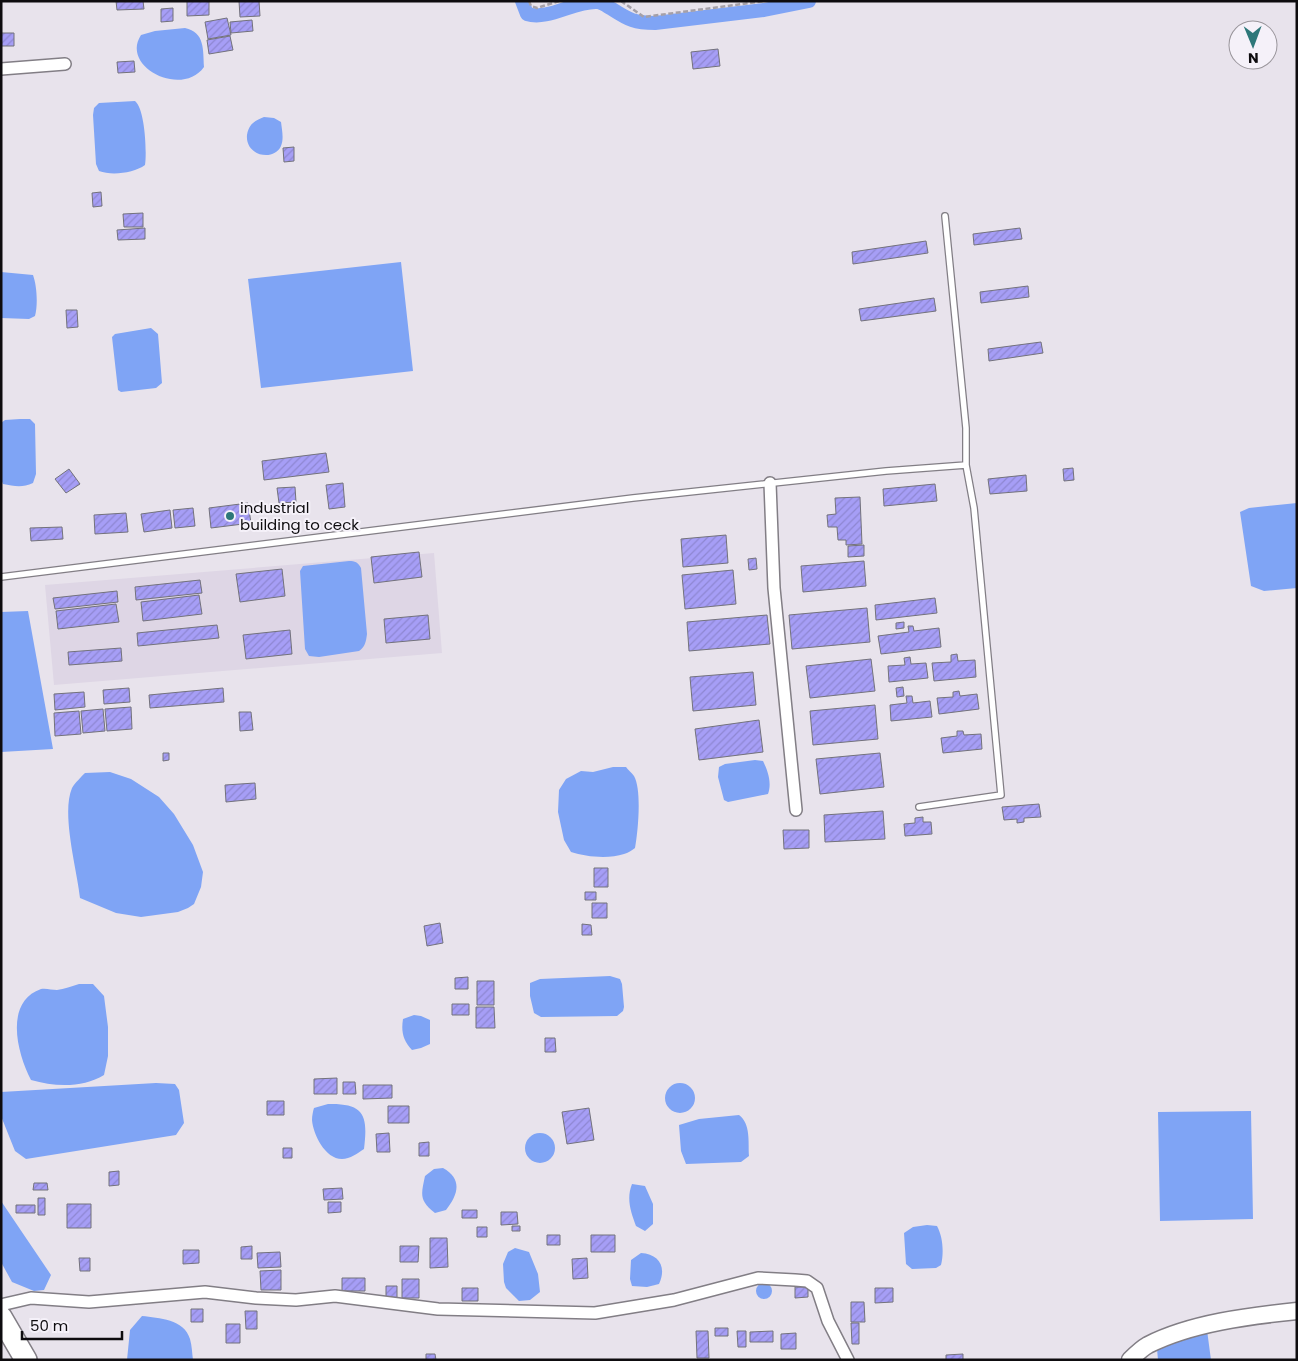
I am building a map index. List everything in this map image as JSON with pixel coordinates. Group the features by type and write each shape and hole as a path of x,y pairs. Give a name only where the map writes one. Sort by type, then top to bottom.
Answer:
{"highway":[{"path":"1,1317 26,1360"}],"street":[{"path":"1,68 65,64"},
{"path":"770,483 774,588 796,810"},
{"path":"1,1305 31,1298 89,1302 204,1292 296,1300 335,1296 438,1309 595,1312 674,1300 758,1278 795,1280 807,1281 817,1288 828,1321 848,1360"},
{"path":"1130,1360 1146,1346 1178,1332 1254,1315 1297,1311"}],"lane":[{"path":"919,807 1001,795 975,517 966,465 966,428 945,216"},
{"path":"1,577 623,499 929,467 966,465"}],"path":[{"path":"530,1 530,6 537,8 559,1"},
{"path":"621,1 644,17 765,1"}],"shaded area":[{"path":"434,553 442,653 54,685 45,585"}],"water":[{"path":"185,28 192,30 200,38 203,48 204,67 194,76 182,80 156,75 139,58 137,47 141,35 155,31"},
{"path":"135,101 143,121 146,151 145,165 123,173 104,173 99,171 96,164 94,108 99,103"},
{"path":"264,117 274,118 281,122 282,134 281,146 277,151 267,155 255,152 250,148 247,135 252,123"},
{"path":"401,262 413,371 261,388 248,279"},
{"path":"1,272 33,275 37,296 35,316 29,319 1,318"},
{"path":"151,328 158,334 162,383 156,388 121,392 118,390 112,337 115,334"},
{"path":"30,419 35,424 36,474 33,483 29,485 3,484 1,479 1,423 5,420"},
{"path":"1297,503 1297,588 1264,591 1251,586 1240,512 1249,508"},
{"path":"349,561 356,562 361,568 367,634 365,644 359,651 319,657 309,656 305,649 300,571 303,566"},
{"path":"28,611 53,749 1,752 1,612"},
{"path":"755,760 763,761 769,777 768,794 728,802 724,800 718,777 719,767 725,764"},
{"path":"613,767 626,767 634,776 636,782 639,811 635,848 625,854 605,857 571,852 564,840 558,812 559,790 566,779 581,771 593,772"},
{"path":"110,772 131,779 159,797 174,814 193,845 203,872 201,887 194,904 188,908 178,912 141,917 116,913 80,898 69,827 69,799 72,788 85,773"},
{"path":"610,976 620,979 622,984 624,1007 623,1011 617,1016 541,1017 534,1013 530,996 530,983 540,979"},
{"path":"79,984 93,984 104,996 108,1027 108,1056 104,1075 87,1082 69,1085 31,1080 18,1043 18,1016 22,1005 29,996 41,989 57,990"},
{"path":"414,1015 430,1020 430,1044 412,1050 405,1039 402,1024 403,1019"},
{"path":"156,1083 175,1084 179,1090 184,1123 176,1135 26,1159 15,1151 1,1116 1,1092"},
{"path":"680,1083 686,1084 694,1092 694,1104 686,1112 680,1113 674,1112 666,1104 665,1098 666,1092 674,1084"},
{"path":"328,1104 340,1104 357,1109 364,1120 364,1149 351,1157 342,1159 330,1155 317,1138 312,1120 314,1108"},
{"path":"1251,1111 1253,1219 1160,1221 1158,1112"},
{"path":"739,1115 747,1128 749,1156 741,1162 686,1164 681,1151 679,1125 699,1119"},
{"path":"540,1133 551,1137 555,1148 551,1159 540,1163 529,1159 525,1148 529,1137"},
{"path":"443,1168 454,1177 456,1193 446,1210 435,1213 422,1197 425,1176 434,1169"},
{"path":"632,1184 645,1186 653,1204 653,1224 645,1231 636,1226 631,1211 629,1195"},
{"path":"1,1201 51,1275 44,1290 34,1291 12,1282 1,1262"},
{"path":"937,1226 941,1235 941,1265 936,1268 912,1269 906,1264 904,1233 913,1227"},
{"path":"515,1248 529,1252 538,1274 540,1292 530,1300 519,1301 506,1288 504,1282 503,1264 508,1252"},
{"path":"641,1253 653,1256 660,1263 662,1272 659,1284 647,1287 632,1286 630,1279 631,1260"},
{"path":"761,1283 767,1283 772,1288 770,1297 761,1299 756,1294 756,1288"},
{"path":"142,1316 170,1321 182,1327 190,1339 193,1360 127,1360 130,1330"},
{"path":"1207,1330 1211,1360 1158,1360 1157,1349"}],"building":[{"path":"116,1 143,1 144,9 117,10"},
{"path":"187,1 209,1 209,15 187,16"},
{"path":"239,1 259,1 260,16 240,17"},
{"path":"173,8 173,21 161,22 161,9"},
{"path":"227,18 231,35 208,39 205,22"},
{"path":"252,20 253,31 231,33 230,22"},
{"path":"1,33 14,33 14,46 1,46"},
{"path":"230,36 233,50 209,54 207,40"},
{"path":"718,49 720,66 693,69 691,52"},
{"path":"134,61 135,72 118,73 117,62"},
{"path":"294,147 294,161 284,162 283,148"},
{"path":"101,192 102,206 93,207 92,193"},
{"path":"143,213 143,227 124,227 123,214"},
{"path":"145,228 145,239 118,240 117,230"},
{"path":"1020,228 1022,239 974,245 973,234"},
{"path":"926,241 928,253 853,264 852,252"},
{"path":"1028,286 1029,297 981,303 980,292"},
{"path":"934,298 936,311 861,321 859,309"},
{"path":"66,310 77,310 78,327 67,328"},
{"path":"1041,342 1043,353 989,361 988,349"},
{"path":"326,453 329,472 264,480 262,461"},
{"path":"1073,468 1074,480 1064,481 1063,469"},
{"path":"69,469 80,484 66,493 55,479"},
{"path":"1026,475 1027,491 990,494 988,479"},
{"path":"343,483 345,507 329,509 326,485"},
{"path":"935,484 937,501 884,506 883,489"},
{"path":"295,487 296,502 279,503 277,488"},
{"path":"860,497 862,544 846,545 846,540 838,540 837,527 828,527 827,515 836,514 835,498"},
{"name":"industrial building to ceck","path":"248,503 251,523 211,528 209,508"},
{"path":"193,508 195,526 175,528 173,510"},
{"path":"170,510 172,528 144,532 141,514"},
{"path":"126,513 128,532 95,534 94,515"},
{"path":"62,527 63,539 31,541 30,528"},
{"path":"726,535 728,563 683,567 681,539"},
{"path":"864,545 864,556 848,557 848,546"},
{"path":"419,552 422,577 374,583 371,557"},
{"path":"756,558 757,569 749,570 748,559"},
{"path":"864,561 866,586 803,592 801,566"},
{"path":"282,569 285,596 240,602 236,574"},
{"path":"733,570 736,604 685,609 682,575"},
{"path":"200,580 202,593 136,600 135,587"},
{"path":"117,591 118,602 55,609 53,598"},
{"path":"199,595 202,614 143,621 141,602"},
{"path":"935,598 937,613 876,620 875,605"},
{"path":"116,604 119,622 58,629 56,611"},
{"path":"867,608 870,642 792,649 789,615"},
{"path":"428,615 430,639 386,643 384,619"},
{"path":"767,615 770,644 689,651 687,622"},
{"path":"904,622 904,628 896,629 896,623"},
{"path":"217,625 219,638 138,646 137,633"},
{"path":"908,626 913,626 914,631 939,628 941,647 881,654 878,636 909,632"},
{"path":"290,630 292,654 246,659 243,635"},
{"path":"121,648 122,661 69,665 68,652"},
{"path":"957,654 958,661 975,660 976,677 934,681 932,663 951,662 951,655"},
{"path":"910,657 911,664 926,663 928,678 889,682 888,666 905,665 904,658"},
{"path":"871,659 875,691 810,698 806,666"},
{"path":"753,672 756,705 693,711 690,677"},
{"path":"903,687 904,696 897,697 896,688"},
{"path":"129,688 130,702 104,704 103,690"},
{"path":"223,688 224,702 150,708 149,695"},
{"path":"959,691 960,696 977,694 979,709 939,714 937,698 953,697 953,692"},
{"path":"84,692 85,707 55,710 54,694"},
{"path":"906,696 912,696 913,703 930,701 932,717 891,721 890,705 907,703"},
{"path":"875,705 878,739 813,745 810,711"},
{"path":"131,707 132,729 107,731 105,709"},
{"path":"103,709 105,731 83,733 81,711"},
{"path":"79,711 81,734 55,736 54,713"},
{"path":"239,712 251,712 253,730 240,731"},
{"path":"759,720 763,752 699,760 695,729"},
{"path":"957,731 963,731 964,735 981,734 982,749 943,753 941,738 957,736"},
{"path":"163,753 169,753 169,760 163,761"},
{"path":"880,753 884,787 820,794 816,759"},
{"path":"255,783 256,799 226,802 225,785"},
{"path":"1039,804 1041,817 1024,818 1024,822 1017,823 1017,819 1004,820 1002,807"},
{"path":"883,811 885,839 825,842 824,815"},
{"path":"923,817 923,822 931,822 932,834 905,836 904,824 915,823 915,818"},
{"path":"783,830 809,830 809,848 784,849"},
{"path":"594,868 608,868 608,887 594,887"},
{"path":"585,892 596,892 596,900 585,900"},
{"path":"592,903 607,903 607,918 592,918"},
{"path":"440,923 443,943 427,946 424,926"},
{"path":"582,924 591,925 592,935 582,935"},
{"path":"468,977 468,989 455,989 455,978"},
{"path":"477,981 494,981 494,1005 477,1005"},
{"path":"452,1004 469,1004 469,1015 452,1015"},
{"path":"476,1007 494,1007 495,1028 476,1028"},
{"path":"545,1038 555,1038 556,1052 545,1052"},
{"path":"337,1078 337,1094 314,1094 314,1079"},
{"path":"343,1082 355,1082 356,1094 343,1094"},
{"path":"363,1085 392,1085 392,1098 363,1099"},
{"path":"267,1101 284,1101 284,1115 267,1115"},
{"path":"388,1106 409,1106 409,1123 388,1123"},
{"path":"589,1108 594,1140 567,1144 562,1112"},
{"path":"389,1133 390,1152 377,1152 376,1134"},
{"path":"429,1142 429,1156 419,1156 419,1143"},
{"path":"283,1148 292,1148 292,1158 283,1158"},
{"path":"119,1171 119,1185 109,1186 109,1172"},
{"path":"34,1183 47,1183 48,1190 33,1190"},
{"path":"342,1188 343,1199 324,1200 323,1189"},
{"path":"38,1198 45,1198 45,1215 38,1215"},
{"path":"328,1202 341,1202 341,1212 328,1213"},
{"path":"67,1204 91,1204 91,1228 67,1228"},
{"path":"16,1205 35,1205 35,1213 16,1213"},
{"path":"462,1210 477,1210 477,1218 462,1218"},
{"path":"501,1212 517,1212 518,1224 501,1225"},
{"path":"512,1226 520,1226 520,1231 512,1231"},
{"path":"477,1227 487,1227 487,1237 477,1237"},
{"path":"547,1235 560,1235 560,1245 547,1245"},
{"path":"591,1235 615,1235 615,1252 591,1252"},
{"path":"430,1238 447,1238 448,1267 430,1268"},
{"path":"252,1246 252,1259 241,1259 241,1247"},
{"path":"400,1246 419,1246 418,1262 400,1262"},
{"path":"183,1250 199,1250 199,1263 183,1264"},
{"path":"280,1252 281,1267 258,1268 257,1253"},
{"path":"79,1258 90,1258 90,1271 80,1271"},
{"path":"587,1258 588,1278 573,1279 572,1259"},
{"path":"281,1270 281,1290 261,1290 260,1271"},
{"path":"342,1278 365,1278 365,1291 342,1291"},
{"path":"402,1279 419,1279 419,1298 402,1298"},
{"path":"386,1286 397,1286 397,1299 386,1299"},
{"path":"795,1287 808,1287 808,1297 795,1298"},
{"path":"462,1288 478,1288 478,1301 462,1301"},
{"path":"875,1288 893,1288 893,1302 875,1303"},
{"path":"851,1302 864,1302 865,1322 851,1322"},
{"path":"191,1309 203,1309 203,1322 191,1322"},
{"path":"245,1311 257,1311 257,1329 246,1329"},
{"path":"851,1323 859,1323 859,1344 852,1344"},
{"path":"226,1324 240,1324 240,1343 226,1343"},
{"path":"715,1328 728,1328 728,1336 715,1336"},
{"path":"696,1331 708,1331 709,1358 697,1358"},
{"path":"737,1331 746,1331 746,1347 738,1347"},
{"path":"773,1331 773,1342 750,1342 750,1332"},
{"path":"796,1333 796,1349 781,1349 781,1334"},
{"path":"426,1354 435,1354 436,1360 426,1360"},
{"path":"963,1354 963,1360 946,1360 946,1355"}],"waterway":[{"path":"522,1 527,14 544,15 589,2 598,2 632,20 655,23 764,10 809,1"}],"place":[{"name":"industrial building to ceck","path":"230,516"}]}
